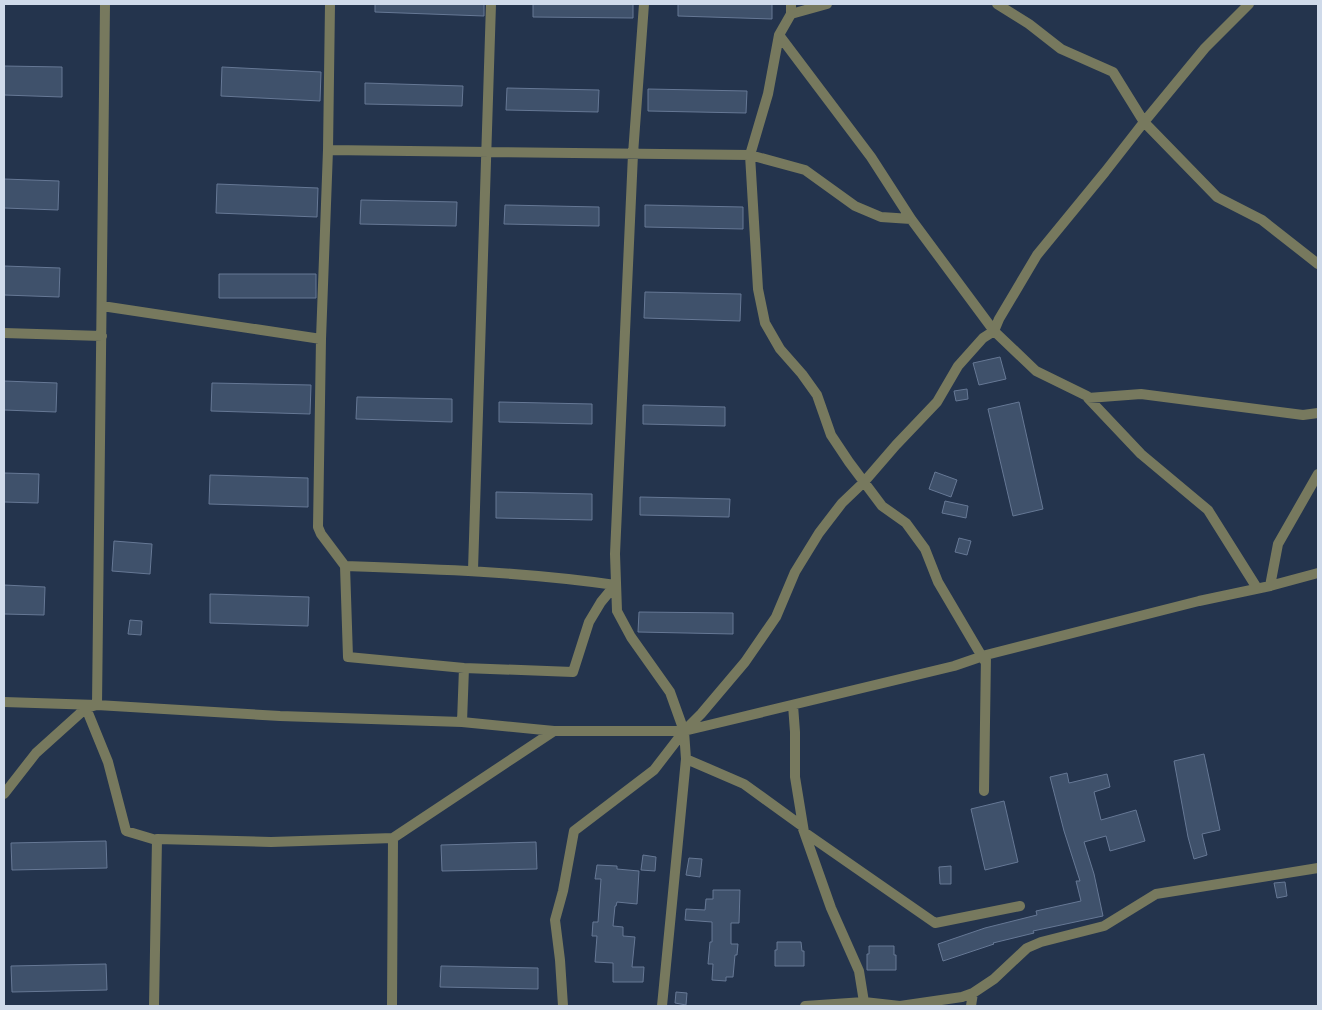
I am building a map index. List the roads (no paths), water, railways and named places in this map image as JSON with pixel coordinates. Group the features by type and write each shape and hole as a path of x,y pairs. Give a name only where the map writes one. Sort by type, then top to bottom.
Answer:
{"street":[{"path":"97,704 106,4"},
{"path":"330,4 318,528 345,566 348,657 464,668 573,672 590,622 601,602 615,585"},
{"path":"473,570 491,4"},
{"path":"644,4 633,154 615,544 615,585 617,611 631,637 670,692 684,731 686,760 662,1006"},
{"path":"827,4 791,9 779,35 768,94 750,155 758,289 765,323 780,348 802,374 817,396 831,435 882,506 906,523 925,549 938,582 984,658 984,791"},
{"path":"997,4 1029,24 1061,49 1113,72 1144,122 1217,196 1262,220 1318,264"},
{"path":"563,1006 555,920 563,891 574,831 654,770 684,731 745,662 776,617 795,572 819,533 842,503 864,482 937,402 958,366 983,338 994,331 1037,255 1205,48 1249,4"},
{"path":"779,35 871,157 911,219 994,331 1036,371 1087,396 1141,454 1208,510 1257,588"},
{"path":"328,150 750,155 805,170 855,206 880,216 911,219"},
{"path":"102,306 321,339"},
{"path":"4,333 102,336"},
{"path":"1088,398 1141,394 1303,415 1318,412"},
{"path":"1270,586 1278,544 1318,474"},
{"path":"345,566 473,570 568,578 615,585"},
{"path":"4,702 97,704 280,716 462,722 554,731 684,731 954,666 1190,603 1270,586 1318,573"},
{"path":"462,722 464,668"},
{"path":"4,794 36,753 86,708 97,704"},
{"path":"793,705 796,732 796,777 804,832 935,923 1020,906"},
{"path":"86,708 108,762 126,831 156,840 271,842 393,838 554,731"},
{"path":"686,760 744,784 802,826 831,908 859,972 863,1004"},
{"path":"392,1006 393,838"},
{"path":"154,1006 156,840"},
{"path":"805,1006 863,1004 900,1006 962,996 973,993 994,980 1027,948 1040,942 1104,926 1156,894 1318,868"},
{"path":"971,1006 973,993"}]}
